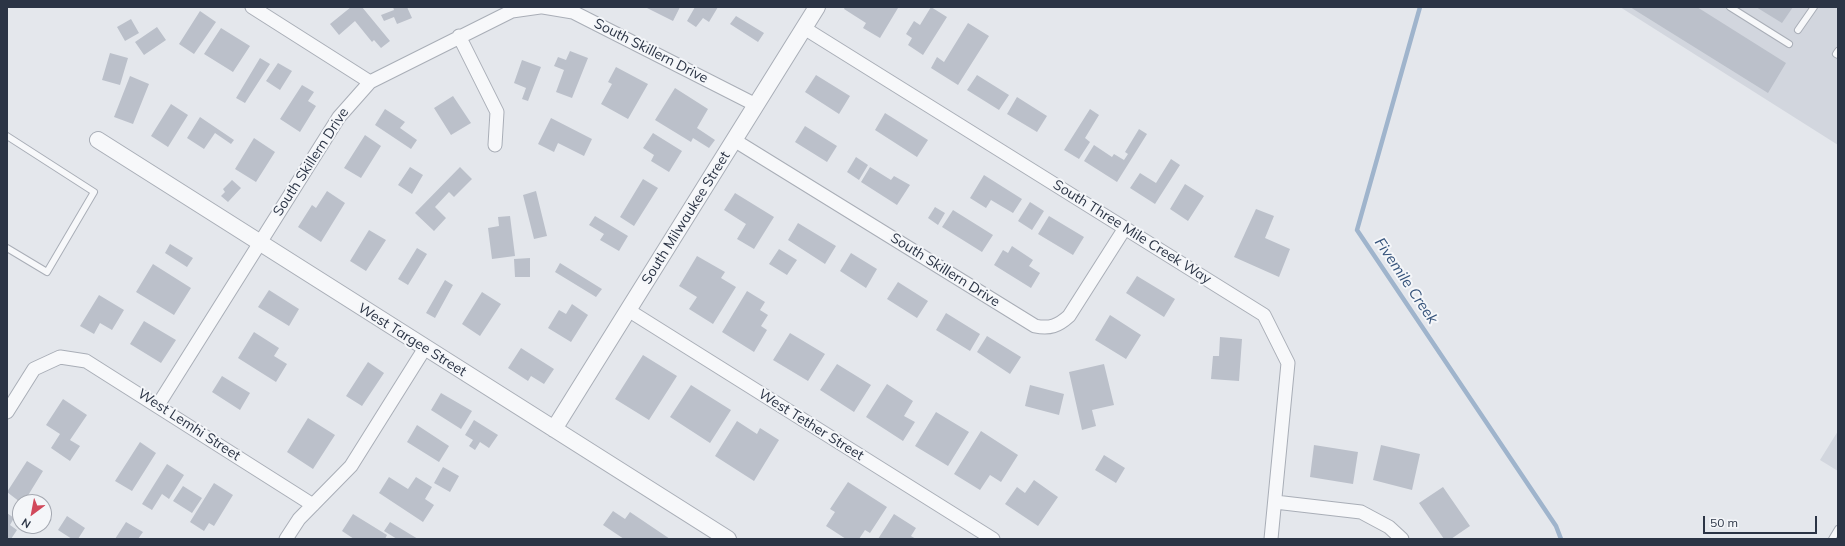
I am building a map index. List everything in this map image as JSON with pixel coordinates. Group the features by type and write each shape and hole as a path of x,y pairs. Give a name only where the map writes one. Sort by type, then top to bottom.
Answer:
{"street":[{"path":"252,7 370,82"},
{"name":"South Skillern Drive","path":"158,405 258,243 339,117 370,82 459,36 512,11 541,7 573,12 756,105"},
{"name":"South Milwaukee Street","path":"554,429 817,7"},
{"name":"South Three Mile Creek Way","path":"804,28 1264,314 1288,363 1271,539"},
{"path":"459,36 497,112 495,145"},
{"name":"West Targee Street","path":"98,140 258,243 728,539"},
{"name":"South Skillern Drive","path":"734,140 1035,326 1052,328 1069,316 1125,228"},
{"name":"West Tether Street","path":"628,310 993,539"},
{"path":"286,539 299,518 351,466 425,348"},
{"name":"West Lemhi Street","path":"7,412 34,369 60,357 86,361 158,405 313,505"},
{"path":"1275,502 1361,512 1389,527 1402,539"}],"lane":[{"path":"1730,7 1790,44"},
{"path":"1798,30 1814,7"},
{"path":"1838,51 1836,54 1838,55"},
{"path":"7,136 94,192 47,272 7,248"},
{"path":"1832,539 1838,529"}],"shaded area":[{"path":"1620,7 1838,7 1838,145"},
{"path":"1838,431 1838,471 1820,460"}],"building":[{"path":"351,7 362,7 390,41 381,48 374,40 372,42 355,21 339,35 330,24"},
{"path":"393,7 407,7 412,18 397,24 394,17 384,21 381,15 394,10"},
{"path":"645,7 680,7 673,21"},
{"path":"695,7 718,7 709,22 703,18 696,27 687,21"},
{"path":"845,7 898,8 880,38 863,28 866,23 844,9"},
{"path":"931,7 947,17 923,55 908,45 912,38 906,34 914,21 920,25"},
{"path":"1630,7 1697,7 1786,63 1768,93"},
{"path":"1756,7 1793,7 1782,23"},
{"path":"200,11 216,22 194,54 179,44"},
{"path":"736,16 764,33 758,42 730,24"},
{"path":"131,19 139,33 125,41 117,27"},
{"path":"968,23 989,36 958,85 931,68 937,57 944,62"},
{"path":"157,27 166,40 144,55 135,42"},
{"path":"221,28 250,46 233,72 204,54"},
{"path":"570,51 588,58 572,98 556,92 564,70 554,66 558,57 566,60"},
{"path":"110,53 128,58 120,85 102,80"},
{"path":"260,58 270,64 245,103 236,98"},
{"path":"522,60 541,67 528,101 522,99 526,88 514,83"},
{"path":"278,63 292,71 280,90 266,81"},
{"path":"616,67 648,84 628,119 601,104 612,84 608,82"},
{"path":"816,75 850,96 839,114 805,92"},
{"path":"977,75 1009,95 999,110 967,90"},
{"path":"130,76 149,84 133,124 114,117"},
{"path":"302,85 314,92 308,101 316,106 300,132 280,119"},
{"path":"675,88 708,109 697,128 715,140 709,148 693,138 691,142 655,120"},
{"path":"453,96 471,123 451,135 434,108"},
{"path":"1017,97 1047,116 1037,132 1007,114"},
{"path":"171,104 188,115 168,147 151,136"},
{"path":"385,109 405,122 400,128 417,140 411,149 375,125"},
{"path":"1090,109 1099,115 1085,138 1090,142 1079,159 1064,150"},
{"path":"885,113 928,140 917,157 875,130"},
{"path":"200,117 234,140 231,144 215,133 204,149 187,138"},
{"path":"551,118 592,139 584,156 558,143 554,152 538,144"},
{"path":"805,126 837,146 827,162 795,142"},
{"path":"1139,129 1147,134 1117,182 1084,161 1094,145 1112,157 1114,154 1124,160 1128,154 1125,152"},
{"path":"653,133 682,151 669,172 651,161 654,155 643,148"},
{"path":"365,135 381,146 361,178 344,168"},
{"path":"254,138 275,152 256,182 235,169"},
{"path":"856,157 868,165 859,180 847,172"},
{"path":"1171,159 1180,165 1155,204 1130,188 1140,173 1156,183"},
{"path":"410,167 423,175 412,194 398,185"},
{"path":"460,167 472,179 454,197 449,192 435,207 446,218 434,231 415,213"},
{"path":"870,167 891,180 894,176 910,185 897,205 861,182"},
{"path":"984,175 1022,199 1013,213 991,200 986,208 970,198"},
{"path":"643,179 658,188 634,226 620,217"},
{"path":"232,180 241,188 228,202 221,196 225,192 223,189"},
{"path":"1185,184 1204,196 1188,221 1170,209"},
{"path":"327,191 345,203 321,242 298,227 312,205 316,208"},
{"path":"536,191 547,236 534,239 523,195"},
{"path":"735,193 774,217 754,249 737,239 746,224 724,210"},
{"path":"1030,202 1044,211 1032,230 1018,221"},
{"path":"935,207 945,213 938,225 928,218"},
{"path":"1256,209 1274,216 1265,238 1290,249 1279,277 1234,257"},
{"path":"953,210 993,235 982,252 942,227"},
{"path":"510,216 515,256 492,259 488,228 499,226 498,217"},
{"path":"595,216 628,236 619,251 600,240 604,234 589,225"},
{"path":"1049,216 1084,237 1073,255 1038,234"},
{"path":"798,223 836,246 825,264 788,240"},
{"path":"369,230 386,240 366,271 350,261"},
{"path":"170,244 193,258 187,267 165,253"},
{"path":"1012,246 1033,260 1029,266 1040,273 1031,288 994,265 1003,250 1008,253"},
{"path":"417,248 427,254 408,285 398,279"},
{"path":"779,249 797,260 787,275 769,264"},
{"path":"851,253 877,269 866,288 840,271"},
{"path":"697,256 725,272 721,278 736,287 713,324 689,309 697,297 679,286"},
{"path":"530,258 530,277 515,277 514,259"},
{"path":"560,263 602,289 596,297 555,272"},
{"path":"153,264 191,288 174,315 136,292"},
{"path":"1137,276 1175,299 1164,317 1126,293"},
{"path":"445,280 453,285 435,318 426,313"},
{"path":"898,282 928,301 917,318 887,299"},
{"path":"269,290 299,309 289,326 258,307"},
{"path":"747,291 765,302 760,310 768,315 761,326 767,330 754,352 722,332"},
{"path":"482,292 501,304 480,336 462,324"},
{"path":"99,295 124,310 112,330 100,323 94,334 80,326"},
{"path":"572,304 588,315 571,342 548,328 559,310 566,314"},
{"path":"946,313 980,334 970,351 936,330"},
{"path":"1110,315 1141,335 1126,359 1095,340"},
{"path":"144,321 176,340 161,363 130,344"},
{"path":"254,332 279,348 274,356 287,364 276,382 238,358"},
{"path":"790,333 825,354 808,381 773,360"},
{"path":"987,336 1021,357 1010,374 977,352"},
{"path":"1220,337 1242,339 1239,381 1211,379 1213,356 1219,356"},
{"path":"521,348 554,369 544,384 531,376 528,381 508,368"},
{"path":"643,355 677,376 649,420 615,399"},
{"path":"368,362 384,373 362,406 346,396"},
{"path":"837,364 871,385 854,412 820,390"},
{"path":"1104,364 1114,405 1092,410 1096,426 1082,430 1069,372"},
{"path":"222,376 250,393 240,410 212,392"},
{"path":"887,384 913,401 904,416 915,422 903,441 866,417"},
{"path":"691,385 731,410 710,443 670,417"},
{"path":"1030,385 1064,394 1059,415 1025,406"},
{"path":"441,393 472,411 461,429 431,410"},
{"path":"63,399 87,415 70,440 80,446 70,461 51,448 60,434 46,425"},
{"path":"936,412 969,432 948,466 915,446"},
{"path":"308,418 335,435 313,469 287,452"},
{"path":"474,420 498,435 489,448 480,442 475,450 469,446 473,440 465,435"},
{"path":"737,421 757,434 760,428 779,440 754,481 715,456"},
{"path":"417,425 449,446 439,462 407,442"},
{"path":"981,431 1018,455 1001,482 990,475 980,490 954,474"},
{"path":"140,442 156,453 132,491 115,481"},
{"path":"1314,445 1358,452 1353,484 1310,477"},
{"path":"1381,445 1420,454 1412,490 1373,480"},
{"path":"1104,455 1125,468 1116,483 1095,470"},
{"path":"27,461 43,471 29,494 12,494 12,496 7,492"},
{"path":"167,464 184,475 169,499 162,494 152,510 142,504"},
{"path":"443,467 459,476 450,492 434,483"},
{"path":"389,477 408,489 416,477 432,487 425,499 434,505 423,522 379,493"},
{"path":"1034,480 1058,497 1038,526 1005,504 1017,487 1025,493"},
{"path":"848,482 887,507 870,533 865,530 859,539 846,539 826,526 835,512 830,509"},
{"path":"214,483 233,495 214,526 209,523 204,531 190,522"},
{"path":"183,486 202,498 192,513 173,501"},
{"path":"1443,487 1470,526 1451,539 1444,539 1419,503"},
{"path":"613,511 625,519 630,512 670,539 624,539 603,525"},
{"path":"7,513 12,517 10,525 12,526 12,534 14,534 11,539 7,539"},
{"path":"353,514 387,535 385,539 354,539 342,531"},
{"path":"894,514 916,528 911,536 916,539 878,539"},
{"path":"67,516 85,528 78,539 72,539 58,530"},
{"path":"126,522 143,532 138,539 115,539"},
{"path":"390,522 418,539 397,539 384,531"}],"waterway":[{"name":"Fivemile Creek","path":"1420,7 1357,230 1556,526 1561,539"}]}
